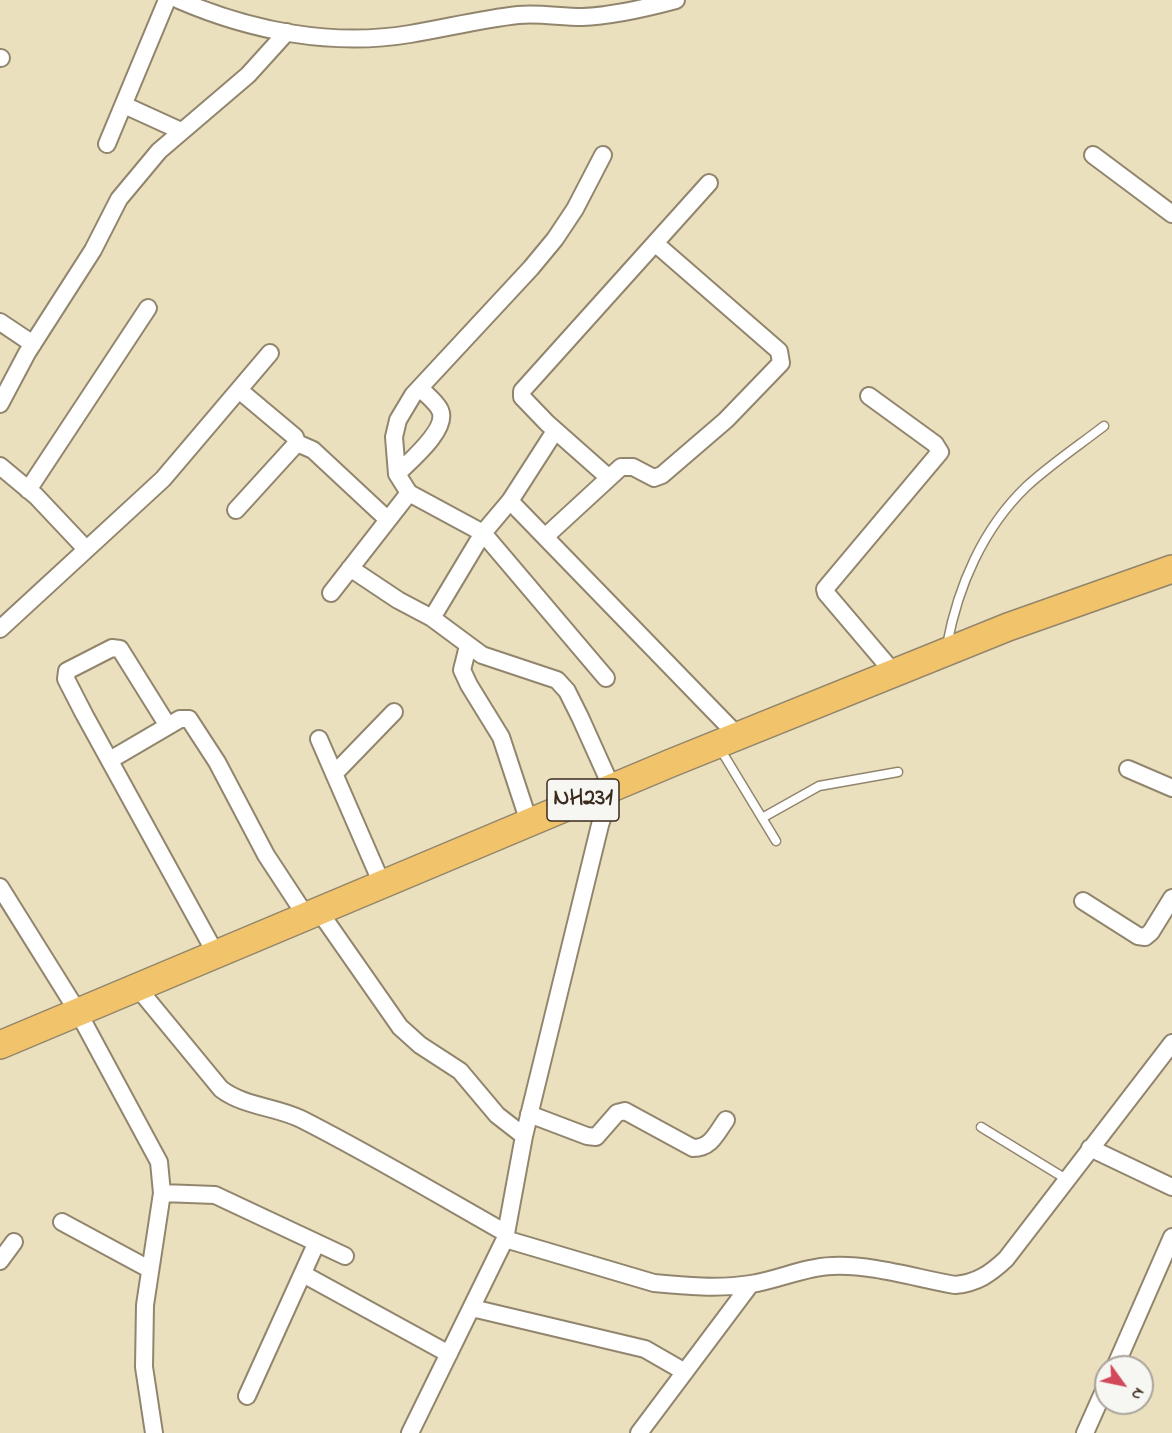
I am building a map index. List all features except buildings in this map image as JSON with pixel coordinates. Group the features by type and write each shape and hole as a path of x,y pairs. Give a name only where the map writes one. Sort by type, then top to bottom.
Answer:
{"highway":[{"name":"NH231","path":"0,1046 529,822 946,651 1172,569"}],"street":[{"path":"107,144 167,0"},
{"path":"179,0 287,32 345,39 378,37 520,15 584,17 676,0"},
{"path":"0,404 33,344 93,250 119,199 159,152 248,75 287,32"},
{"path":"124,105 181,131"},
{"path":"603,155 575,210 555,239 408,401 398,420 394,437 397,474 409,493 483,533 606,678"},
{"path":"1093,155 1172,214"},
{"path":"608,477 526,403 522,391 709,183"},
{"path":"546,536 608,477 627,465 648,476 662,475 726,420 781,363 779,351 656,244"},
{"path":"28,490 148,308"},
{"path":"0,322 33,344"},
{"path":"0,629 163,479 270,353"},
{"path":"397,474 438,432 442,423 441,410 421,389"},
{"path":"239,390 295,437 297,443 313,450 387,519"},
{"path":"869,396 935,444 940,452 825,589 894,673"},
{"path":"432,618 483,533 510,501 555,431"},
{"path":"236,510 297,443"},
{"path":"0,466 28,490 86,549"},
{"path":"331,593 409,493"},
{"path":"510,501 632,628 728,740"},
{"path":"350,568 398,600 432,618 468,646 505,664 544,674 557,680 576,708 612,788 600,825 529,1114 505,1236 410,1433"},
{"path":"468,646 462,670 501,737 529,822"},
{"path":"168,726 120,649 112,648 67,671 66,679 216,954"},
{"path":"334,774 394,712"},
{"path":"110,760 185,718 195,725 266,855 400,1027 420,1046 460,1071 497,1115 524,1136"},
{"path":"319,739 382,884"},
{"path":"1128,769 1172,788"},
{"path":"0,887 78,1012 159,1162 162,1193 149,1269 144,1367 154,1433"},
{"path":"1083,901 1122,927 1138,936 1145,937 1151,932 1172,898"},
{"path":"137,987 221,1089 231,1096 243,1102 298,1118 505,1236 654,1283 677,1286 750,1284 832,1266 859,1267 955,1285 980,1280 1006,1258 1172,1043"},
{"path":"529,1114 587,1136 596,1137 617,1113 625,1111 693,1148 704,1148 710,1143 726,1120"},
{"path":"1090,1148 1172,1186"},
{"path":"162,1193 194,1192 215,1195 345,1257"},
{"path":"62,1222 149,1269"},
{"path":"1119,1355 1172,1237"},
{"path":"0,1261 14,1242"},
{"path":"247,1396 316,1244"},
{"path":"303,1274 449,1354"},
{"path":"639,1433 750,1284"},
{"path":"472,1308 645,1349 685,1372"},
{"path":"1085,1433 1094,1413"}],"lane":[{"path":"946,651 966,574 998,521 1028,486 1104,426"},
{"path":"728,740 762,818 776,842"},
{"path":"762,818 819,786 898,772"},
{"path":"981,1127 1066,1179"}]}
